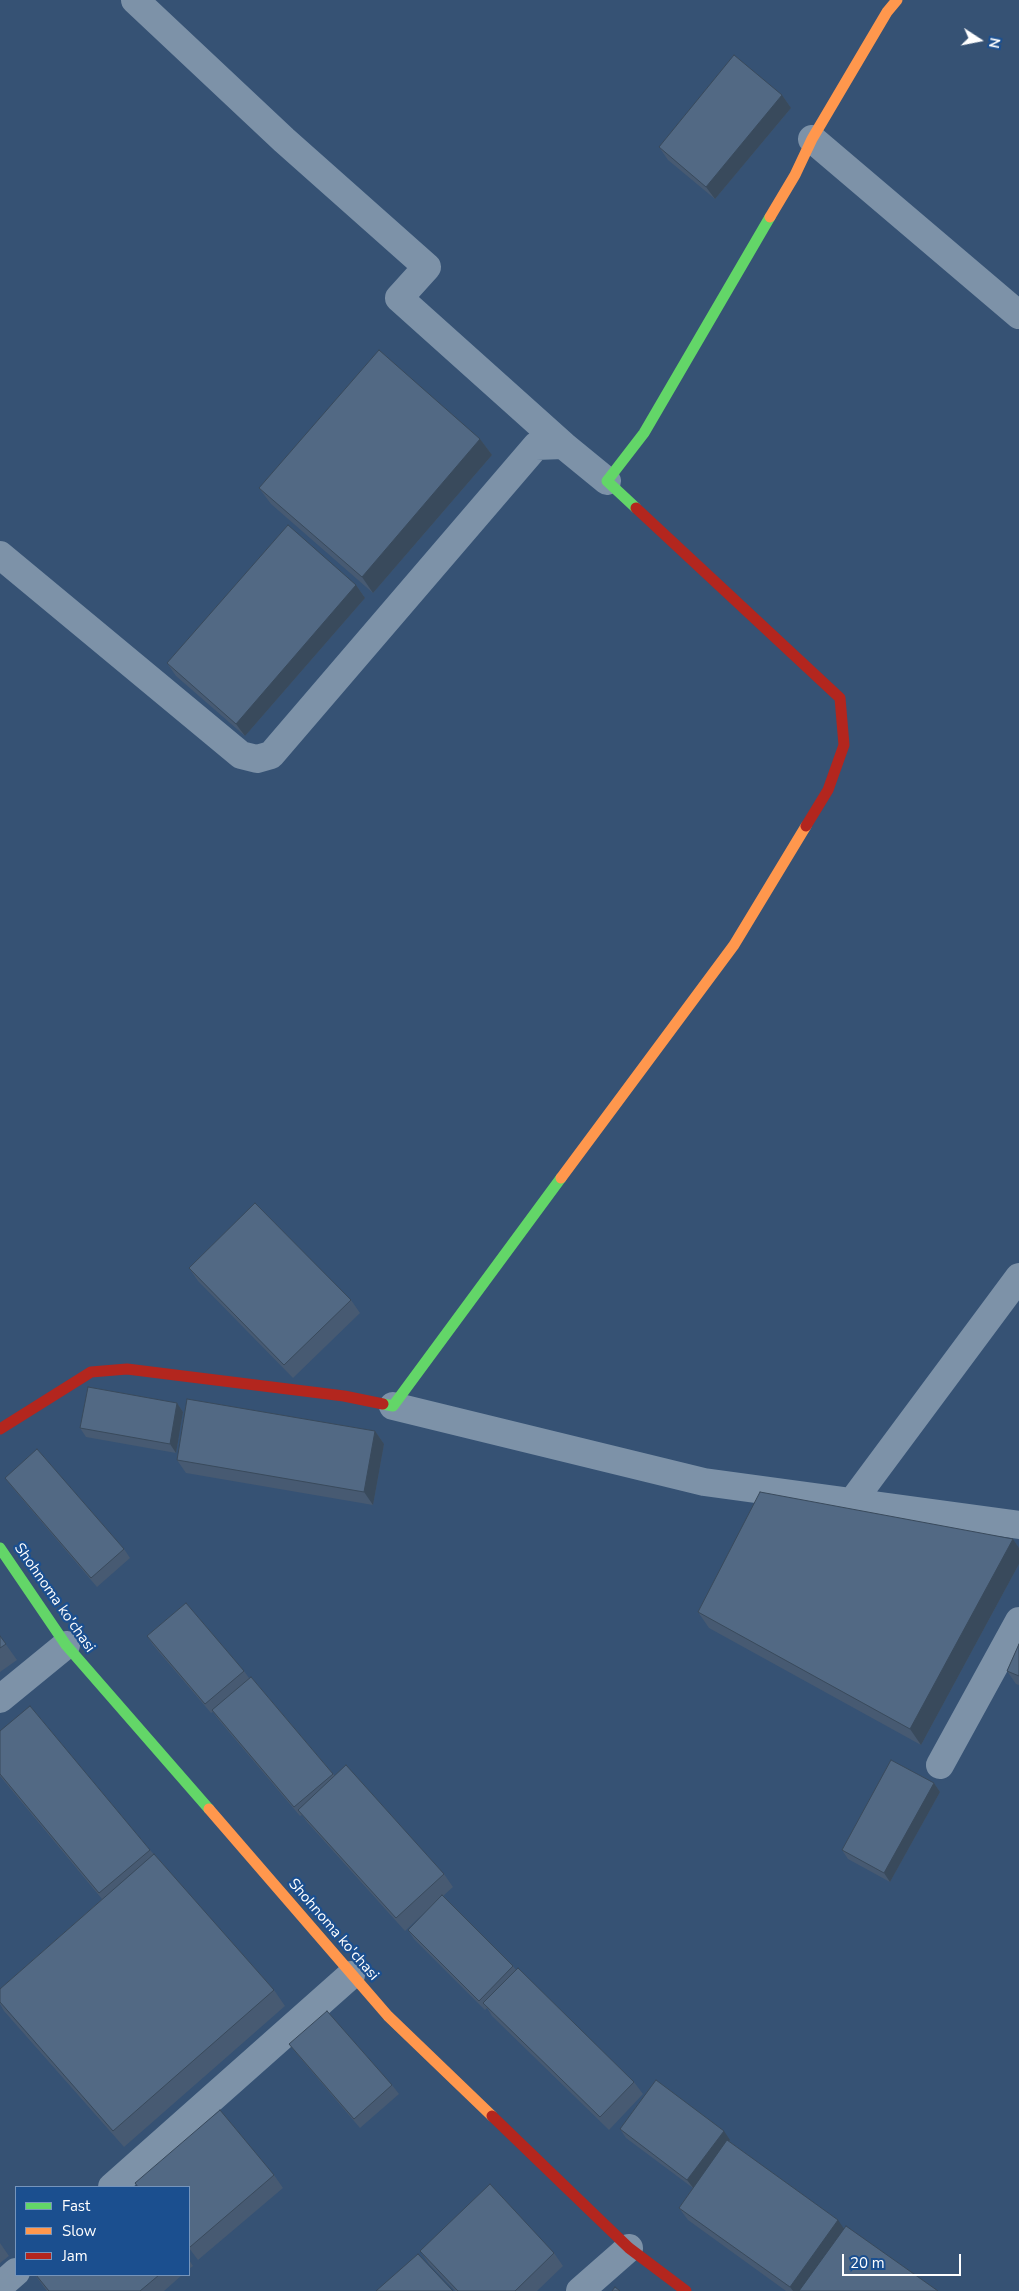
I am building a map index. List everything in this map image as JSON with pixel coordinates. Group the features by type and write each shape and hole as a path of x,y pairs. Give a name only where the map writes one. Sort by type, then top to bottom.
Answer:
{"street":[{"path":"135,0 284,140 427,267 399,298 563,445 608,481 840,698 844,745 828,790 734,945 394,1406"},
{"path":"608,481 644,433 794,175 812,139 887,12 897,0"},
{"path":"812,139 1019,315"},
{"path":"0,555 241,755 257,759 271,756 536,446 563,445"},
{"path":"852,1502 1019,1277"},
{"path":"0,1430 91,1372 127,1369 344,1396 394,1406 704,1482 1019,1525"},
{"name":"Shohnoma ko'chasi","path":"0,1548 66,1645 388,2016 629,2248 686,2291"},
{"path":"940,1765 1019,1621"},
{"path":"0,1699 66,1645"},
{"path":"113,2186 351,1975"},
{"path":"580,2291 629,2248"},
{"path":"0,2286 15,2273"}],"building":[{"path":"734,55 782,95 706,187 659,147"},
{"path":"379,350 480,439 362,577 259,488"},
{"path":"288,525 356,585 236,724 167,663"},
{"path":"255,1203 351,1300 284,1365 189,1268"},
{"path":"88,1387 177,1403 170,1444 80,1428"},
{"path":"187,1399 375,1431 364,1492 177,1460"},
{"path":"37,1449 124,1549 91,1578 5,1478"},
{"path":"760,1492 1013,1539 910,1729 698,1612"},
{"path":"186,1603 244,1671 205,1704 147,1636"},
{"path":"0,1636 6,1644 0,1648"},
{"path":"1019,1644 1019,1676 1007,1671"},
{"path":"251,1677 333,1774 294,1807 212,1710"},
{"path":"30,1706 150,1850 99,1893 0,1774 0,1731"},
{"path":"891,1760 934,1783 884,1873 842,1850"},
{"path":"346,1765 444,1874 396,1918 298,1810"},
{"path":"154,1854 274,1990 113,2131 0,2002 0,1989"},
{"path":"442,1895 513,1966 479,2001 408,1930"},
{"path":"518,1968 634,2082 600,2117 483,2003"},
{"path":"327,2011 392,2085 354,2119 289,2044"},
{"path":"656,2080 724,2131 687,2180 620,2129"},
{"path":"220,2110 274,2175 190,2247 190,2186 137,2186 135,2183"},
{"path":"727,2140 838,2220 790,2287 679,2208"},
{"path":"490,2184 554,2253 515,2291 458,2291 420,2251"},
{"path":"846,2226 938,2291 799,2291"},
{"path":"418,2254 453,2291 376,2291"},
{"path":"37,2276 158,2276 140,2291 49,2291"},
{"path":"615,2287 620,2291 612,2291"}],"traffic: fast":[{"path":"636,508 607,481 644,433 770,217"},
{"path":"383,1404 393,1406 561,1178"},
{"path":"0,1548 66,1645 209,1809"}],"traffic: slow":[{"path":"770,217 795,175 812,139 887,12 897,0"},
{"path":"561,1178 734,945 806,826"},
{"path":"209,1809 388,2016 492,2116"}],"traffic: jam":[{"path":"636,508 840,698 844,745 828,790 806,826"},
{"path":"0,1429 91,1372 127,1369 344,1396 383,1404"},
{"path":"492,2116 629,2248 686,2291"}]}
